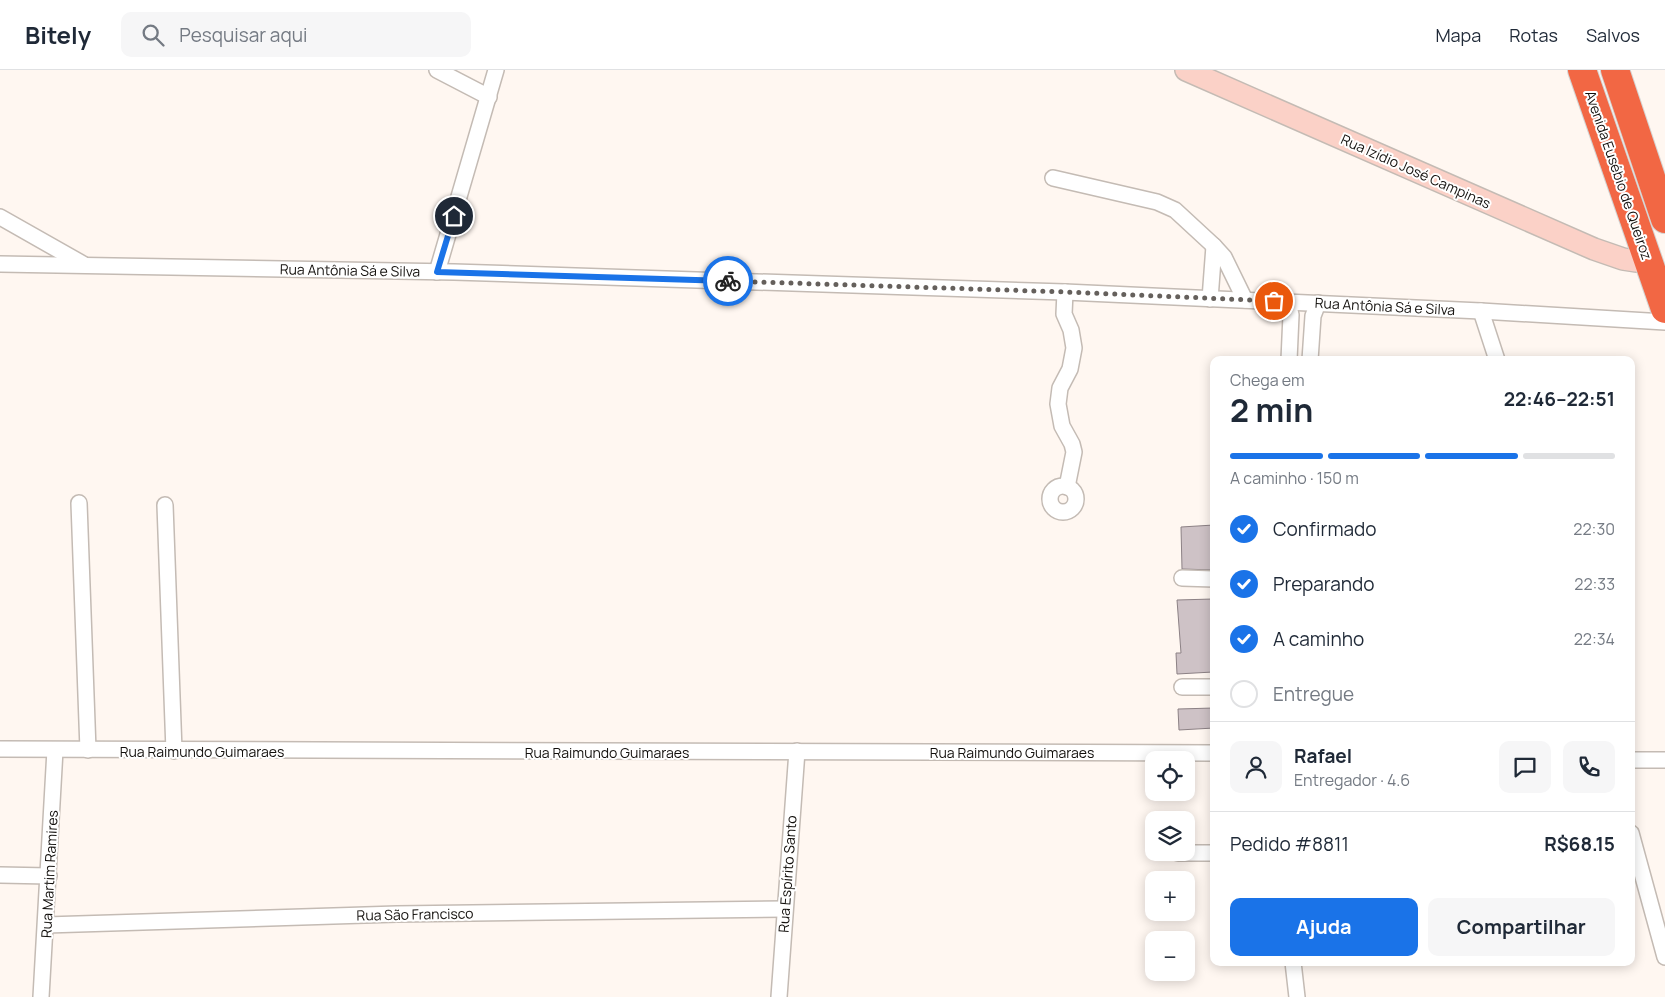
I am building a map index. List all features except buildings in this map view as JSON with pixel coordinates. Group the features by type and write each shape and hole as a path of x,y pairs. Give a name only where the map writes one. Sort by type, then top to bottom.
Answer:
{"highway":[{"name":"Avenida Eusébio de Queiroz","path":"1582,70 1665,309"},
{"path":"1615,70 1665,219"}],"street":[{"path":"437,70 489,97"},
{"path":"437,272 496,70"},
{"name":"Rua Izídio José Campinas","path":"1186,70 1594,249 1623,259 1636,261 1648,257"},
{"path":"1053,178 1157,202 1175,210 1224,257 1245,300"},
{"name":"Rua Antônia Sá e Silva","path":"0,217 84,265"},
{"path":"1210,299 1214,246"},
{"name":"Rua Antônia Sá e Silva","path":"0,264 437,272 1066,292 1481,310 1665,322"},
{"path":"1066,292 1064,314 1071,330 1074,348 1070,369 1060,388 1058,404 1062,426 1072,444 1074,452 1068,487"},
{"path":"1288,302 1291,315 1289,355 1311,355 1313,316 1318,303"},
{"path":"1481,310 1496,356"},
{"path":"79,503 88,750"},
{"path":"165,505 174,751"},
{"path":"1182,578 1210,579"},
{"path":"1182,687 1210,688"},
{"name":"Rua Raimundo Guimaraes","path":"0,749 1210,754"},
{"name":"Rua Martim Ramires","path":"41,997 55,750"},
{"name":"Rua Espírito Santo","path":"779,997 797,751"},
{"path":"1635,760 1665,760"},
{"path":"1635,848 1665,957"},
{"path":"1195,853 1210,853"},
{"path":"0,875 49,876"},
{"name":"Rua São Francisco","path":"46,925 397,914 784,909"},
{"path":"1294,966 1298,997"}],"way so far":[{"path":"728,281 1274,301"}],"route":[{"path":"454,216 437,272 728,281"}]}
